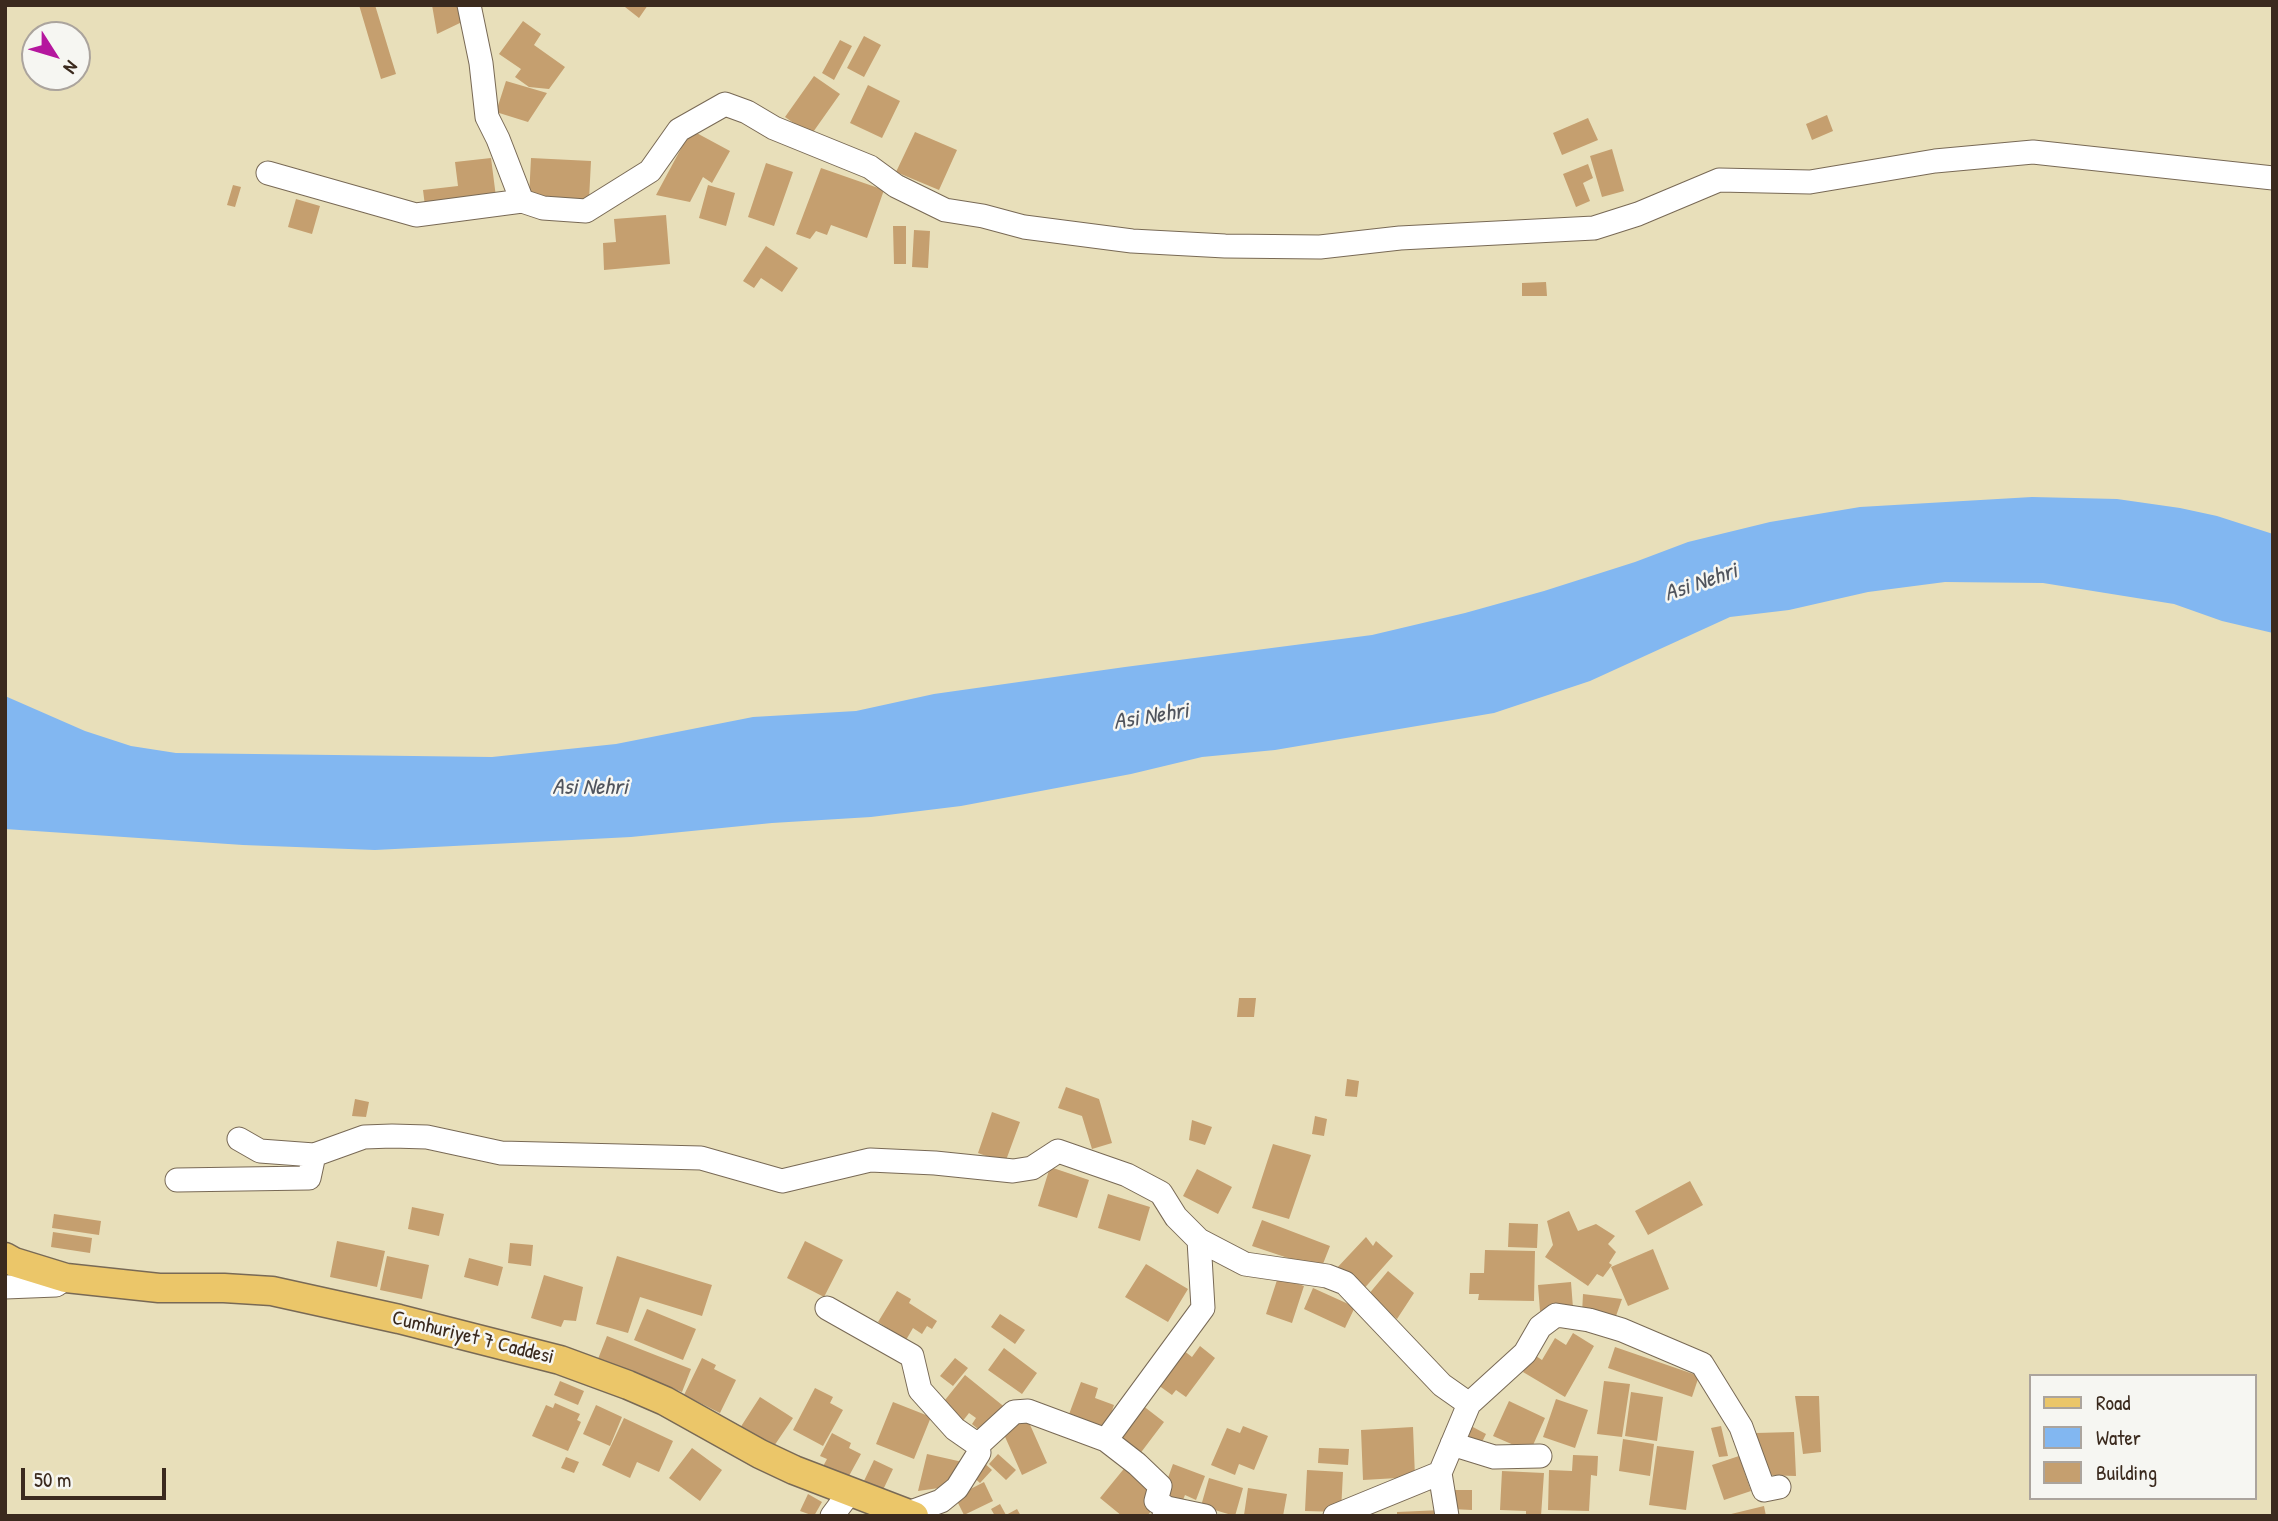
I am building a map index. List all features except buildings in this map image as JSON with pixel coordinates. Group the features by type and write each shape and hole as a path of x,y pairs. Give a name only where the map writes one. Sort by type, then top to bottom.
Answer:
{"main road":[{"name":"Cumhuriyet 7 Caddesi","path":"5,1257 66,1278 159,1288 272,1291 388,1316 559,1360 665,1401 760,1454 850,1493 911,1515"}],"street":[{"path":"469,5 481,63 486,117 498,139 522,201"},
{"path":"268,173 416,215 522,201 543,208 586,212 650,171 679,130 725,104 747,112 774,128 870,167 896,186 945,210 983,216 1024,227 1132,242 1306,247 1414,237 1594,228 1638,214 1719,180 1810,182 1935,162 2033,152 2273,178"},
{"path":"239,1139 260,1151 314,1155 364,1137 427,1138 501,1153 701,1158 782,1181 870,1160 1013,1171 1032,1168 1058,1151 1127,1175 1161,1193 1176,1217 1199,1240 1245,1264 1327,1276 1345,1283 1442,1385 1469,1404"},
{"path":"177,1180 309,1178 314,1155"},
{"path":"1106,1440 1203,1308 1199,1240"},
{"path":"5,1287 56,1285 66,1278"},
{"path":"827,1308 912,1356 920,1390 955,1429 978,1445 979,1453 957,1488 941,1501 911,1515"},
{"path":"1447,1516 1440,1473 1469,1404 1525,1353 1540,1327 1556,1315 1590,1320 1622,1330 1702,1364 1741,1427 1764,1490 1779,1487"},
{"path":"978,1445 1014,1412 1028,1411 1106,1440 1160,1486 1156,1501 1166,1512 1205,1516"},
{"path":"1452,1444 1494,1457 1540,1456"},
{"path":"1335,1516 1440,1473"},
{"path":"832,1516 850,1493"}],"water":[{"name":"Asi Nehri","path":"2032,497 2117,499 2180,508 2217,516 2273,534 2273,633 2222,621 2174,604 2043,583 1945,582 1868,592 1789,610 1730,617 1590,681 1494,713 1275,750 1202,757 1131,774 961,806 871,817 772,823 631,837 375,850 243,845 5,829 5,696 85,731 131,746 176,753 492,757 616,744 753,717 856,711 934,694 1372,635 1544,591 1688,542 1770,522 1860,507"}]}
